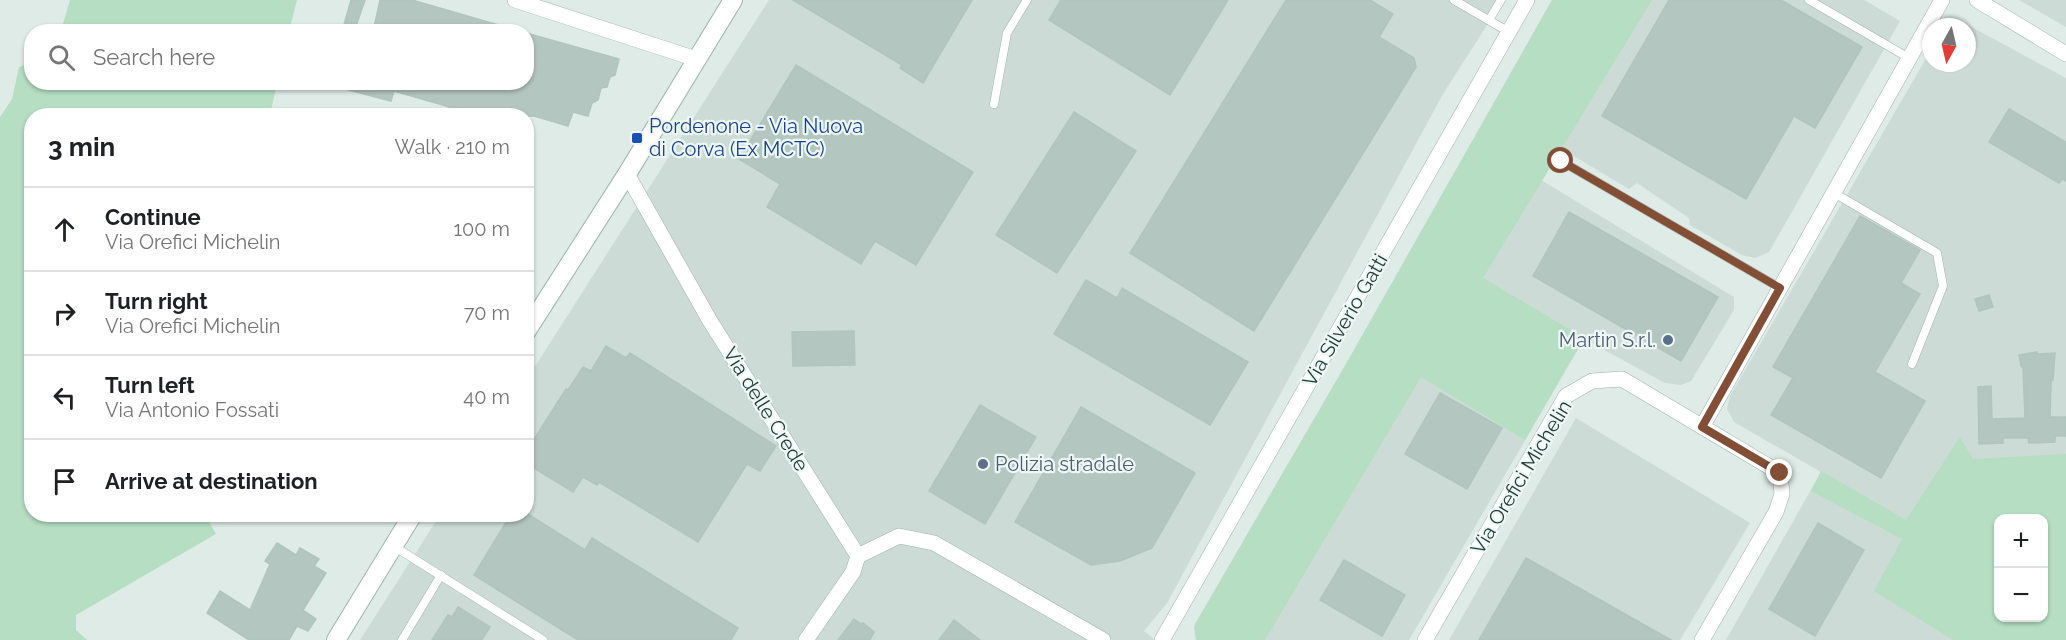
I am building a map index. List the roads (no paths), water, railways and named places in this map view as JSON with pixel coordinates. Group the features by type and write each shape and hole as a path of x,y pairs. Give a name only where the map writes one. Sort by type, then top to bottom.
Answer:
{"main road":[{"path":"534,319 627,174 733,0"},
{"path":"336,640 408,522"}],"street":[{"path":"515,0 696,59"},
{"name":"Via Silverio Gatti","path":"1162,640 1527,0"},
{"path":"1702,427 1942,0"},
{"path":"1977,0 2066,54"},
{"name":"Via delle Crede","path":"627,174 710,321 858,556"},
{"name":"Via Orefici Michelin","path":"1425,640 1566,396 1592,381 1622,379 1780,473 1782,494 1776,512 1702,640"},
{"path":"806,640 853,572 858,556 899,536 934,543 1103,640"}],"lane":[{"path":"994,104 1007,33 1027,0"},
{"path":"1454,0 1509,32"},
{"path":"1489,20 1501,0"},
{"path":"1809,0 1910,58"},
{"path":"1561,161 1780,288"},
{"path":"1834,193 1937,253 1943,286 1912,364"},
{"path":"394,546 441,575 531,637 543,640"},
{"path":"402,640 441,575"}],"place":[{"name":"Pordenone - Via Nuova di Corva (Ex MCTC)","path":"637,138"},
{"name":"Martin S.r.l.","path":"1668,340"},
{"name":"Polizia stradale","path":"983,464"}]}
